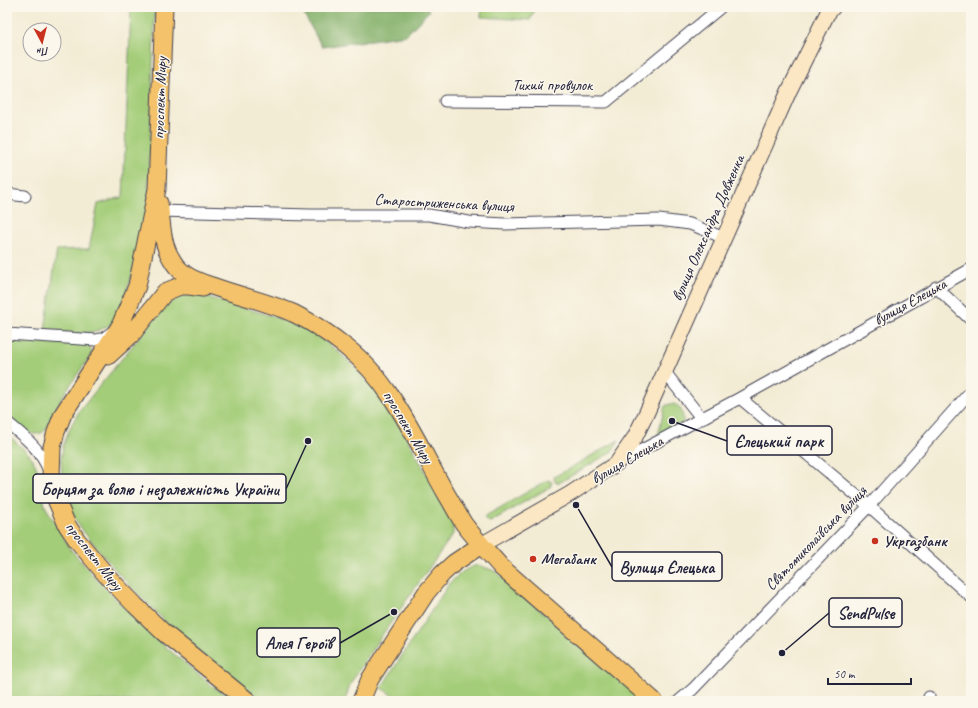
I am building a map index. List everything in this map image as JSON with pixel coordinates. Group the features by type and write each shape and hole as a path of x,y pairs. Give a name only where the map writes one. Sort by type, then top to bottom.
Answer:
{"main road":[{"name":"проспект Миру","path":"164,7 157,188 137,286 120,326 63,414 52,447 51,477 56,497 67,525 77,540 107,576 163,632 248,701"},
{"name":"вулиця Олександра Довженка","path":"617,463 635,437 789,91 827,14 833,7"},
{"name":"проспект Миру","path":"157,188 166,248 170,258 177,267 184,274 196,280 295,314 313,324 348,348 371,369 384,386 408,424 463,523 481,545 501,567 654,701"},
{"path":"120,326 140,308 165,292 180,286 189,286 235,294"},
{"path":"94,368 132,334 165,292"},
{"name":"вулиця Єлецька","path":"361,701 370,679 426,593 442,574 454,563 481,545 570,494 617,463"}],"street":[{"name":"Тихий провулок","path":"445,101 606,102 721,7"},
{"path":"7,194 25,196"},
{"name":"Старостриженська вулиця","path":"160,211 310,215 429,215 469,222 505,224 659,220 690,224 724,238"},
{"name":"вулиця Єлецька","path":"617,463 740,398 936,287 971,269"},
{"path":"936,287 971,320"},
{"path":"7,334 96,340 110,335 120,326"},
{"path":"664,371 702,418"},
{"name":"Святомиколаївська вулиця","path":"679,701 698,684 869,506 971,392"},
{"path":"740,398 869,506 971,596"},
{"path":"7,422 39,452 51,477"}],"green space":[{"path":"131,7 155,7 146,230 118,318 110,325 93,332 75,333 45,330 57,250 89,249 98,204 123,197"},
{"path":"300,7 426,7 429,11 406,35 322,47"},
{"path":"482,7 536,7 530,20 481,17"},
{"path":"186,295 201,296 217,300 285,321 312,333 343,356 363,376 381,398 397,422 453,523 453,534 375,645 350,684 345,701 262,701 222,671 175,632 119,574 84,532 74,517 67,501 61,460 63,446 78,413 160,312 178,298"},
{"path":"7,340 84,344 89,346 92,352 52,415 47,428 41,433 36,434 27,432 18,426 7,415"},
{"path":"670,404 677,405 679,407 683,416 683,423 658,435 665,406"},
{"path":"7,434 30,455 35,464 45,506 71,550 98,581 150,634 211,685 233,701 7,701"},
{"path":"619,440 612,451 608,454 559,483 555,482 554,477"},
{"path":"548,480 552,482 550,487 490,522 485,519 485,516"},
{"path":"478,565 495,571 645,701 402,701 381,688 449,584 465,570"}],"place":[{"name":"Єлецький парк","path":"672,421"},
{"name":"Борцям за волю і незалежність України","path":"308,441"},
{"name":"Вулиця Єлецька","path":"576,505"},
{"name":"Укргазбанк","path":"875,541"},
{"name":"Мегабанк","path":"533,559"},
{"name":"Алея Героїв","path":"394,612"},
{"name":"SendPulse","path":"782,653"}]}
